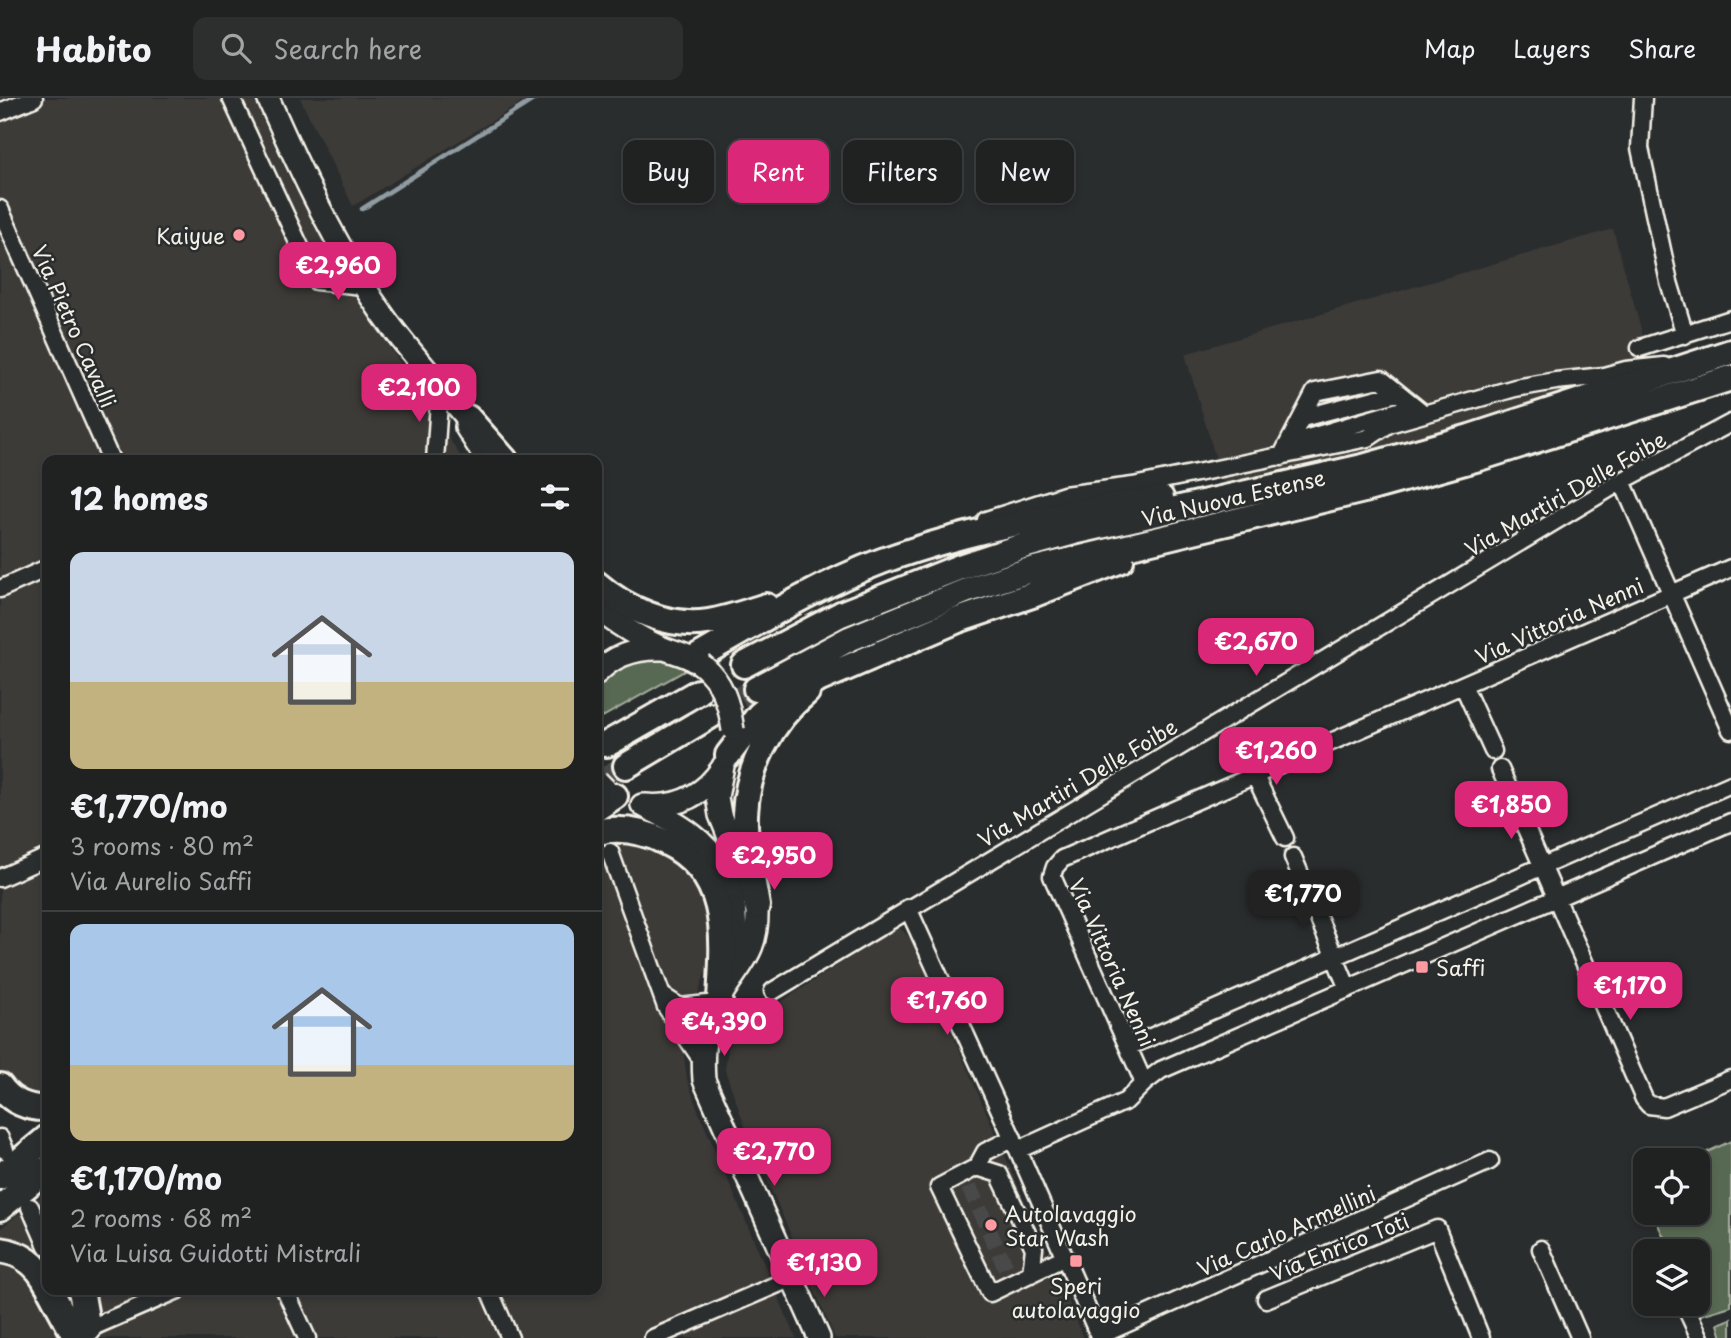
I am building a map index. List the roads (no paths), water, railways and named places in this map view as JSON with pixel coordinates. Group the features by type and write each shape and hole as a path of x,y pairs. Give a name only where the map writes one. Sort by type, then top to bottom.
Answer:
{"highway":[{"name":"Via Nuova Estense","path":"756,689 849,639 968,590 1297,495 1731,352"},
{"name":"Via Nuova Estense","path":"744,665 841,614 1008,551 1078,531 1297,495 1479,458 1724,381"},
{"path":"468,418 501,455"},
{"path":"602,588 629,608 659,618 704,623 823,587 880,562 934,544 1042,516 1171,496 1297,495"},
{"path":"726,761 759,715 791,691 958,620 1032,595 1297,495"},
{"path":"698,662 823,587"},
{"path":"757,906 745,814 756,762 765,740 786,713 800,698 834,674"},
{"path":"607,744 698,692"},
{"path":"626,766 710,716"},
{"path":"603,842 608,830 630,830 654,836 674,846 698,864 715,891 723,925 719,1000"},
{"path":"0,1086 13,1100 24,1105 42,1107"},
{"path":"0,1177 42,1142"},
{"path":"0,1208 42,1173"},
{"path":"0,1250 20,1255 31,1262 42,1277"},
{"path":"54,1295 85,1335"},
{"path":"81,1295 85,1335"}],"main road":[{"path":"268,98 303,176 363,286 385,318 495,455"},
{"path":"436,382 484,455"},
{"path":"602,613 624,628 664,649 698,662 720,684 729,702 733,730 717,797 720,816 757,906 756,937 719,1000"},
{"path":"602,669 626,653 664,649"},
{"path":"642,805 670,805 693,796 707,787 726,761"},
{"path":"603,793 642,805 688,831 704,844 719,862 729,882 736,906 737,927 733,953 707,1030 704,1080 819,1338"}],"street":[{"path":"0,113 34,98"},
{"path":"231,98 316,281 363,286"},
{"path":"1643,98 1640,148 1666,270 1685,335"},
{"name":"Via Pietro Cavalli","path":"0,209 109,455"},
{"path":"1640,348 1731,319"},
{"path":"934,544 1016,509 1064,495 1133,486 1295,431 1406,399 1604,376 1731,352"},
{"path":"435,455 436,382"},
{"path":"1295,431 1368,438 1389,424 1406,399"},
{"path":"1295,431 1406,399"},
{"name":"Via Martiri Delle Foibe","path":"773,991 1622,481 1731,422"},
{"path":"1622,481 1731,730"},
{"name":"Via Vittoria Nenni","path":"1144,1083 1052,876 1062,859 1731,568"},
{"path":"0,589 42,570"},
{"name":"Via Vittoria Nenni","path":"1463,685 1493,751"},
{"path":"1500,769 1644,1099 1649,1105 1657,1107 1670,1105 1731,1079"},
{"path":"1255,776 1285,838"},
{"path":"1128,1047 1731,784"},
{"path":"969,1176 985,1152 1016,1144 1126,1101 1161,1070 1731,822"},
{"path":"603,842 661,995 703,1062"},
{"path":"1293,857 1348,989"},
{"path":"0,878 42,859"},
{"path":"908,908 1016,1144 1100,1337"},
{"path":"661,995 680,1007 719,1000"},
{"name":"Via Carlo Armellini","path":"1100,1337 1490,1161"},
{"path":"1031,1274 1034,1248 999,1174 969,1176 939,1187 990,1293 1010,1275 1031,1274 1065,1257"},
{"path":"30,1207 42,1235"},
{"name":"Via Enrico Toti","path":"1265,1299 1437,1229 1481,1338"},
{"path":"1541,1249 1580,1338"},
{"path":"653,1338 792,1278"},
{"path":"70,1295 85,1335 168,1295"},
{"path":"287,1295 307,1338"},
{"path":"491,1295 510,1338"},
{"path":"1690,1316 1700,1338"}],"waterway":[{"path":"362,209 536,98"}],"tunnel":[{"path":"710,716 756,689"},
{"path":"602,781 626,766"},
{"path":"969,1187 1006,1268"}],"place":[{"name":"Kaiyue","path":"239,235"},
{"name":"Saffi","path":"1422,967"},
{"name":"Autolavaggio Star Wash","path":"991,1225"},
{"name":"Speri autolavaggio","path":"1076,1261"}]}
